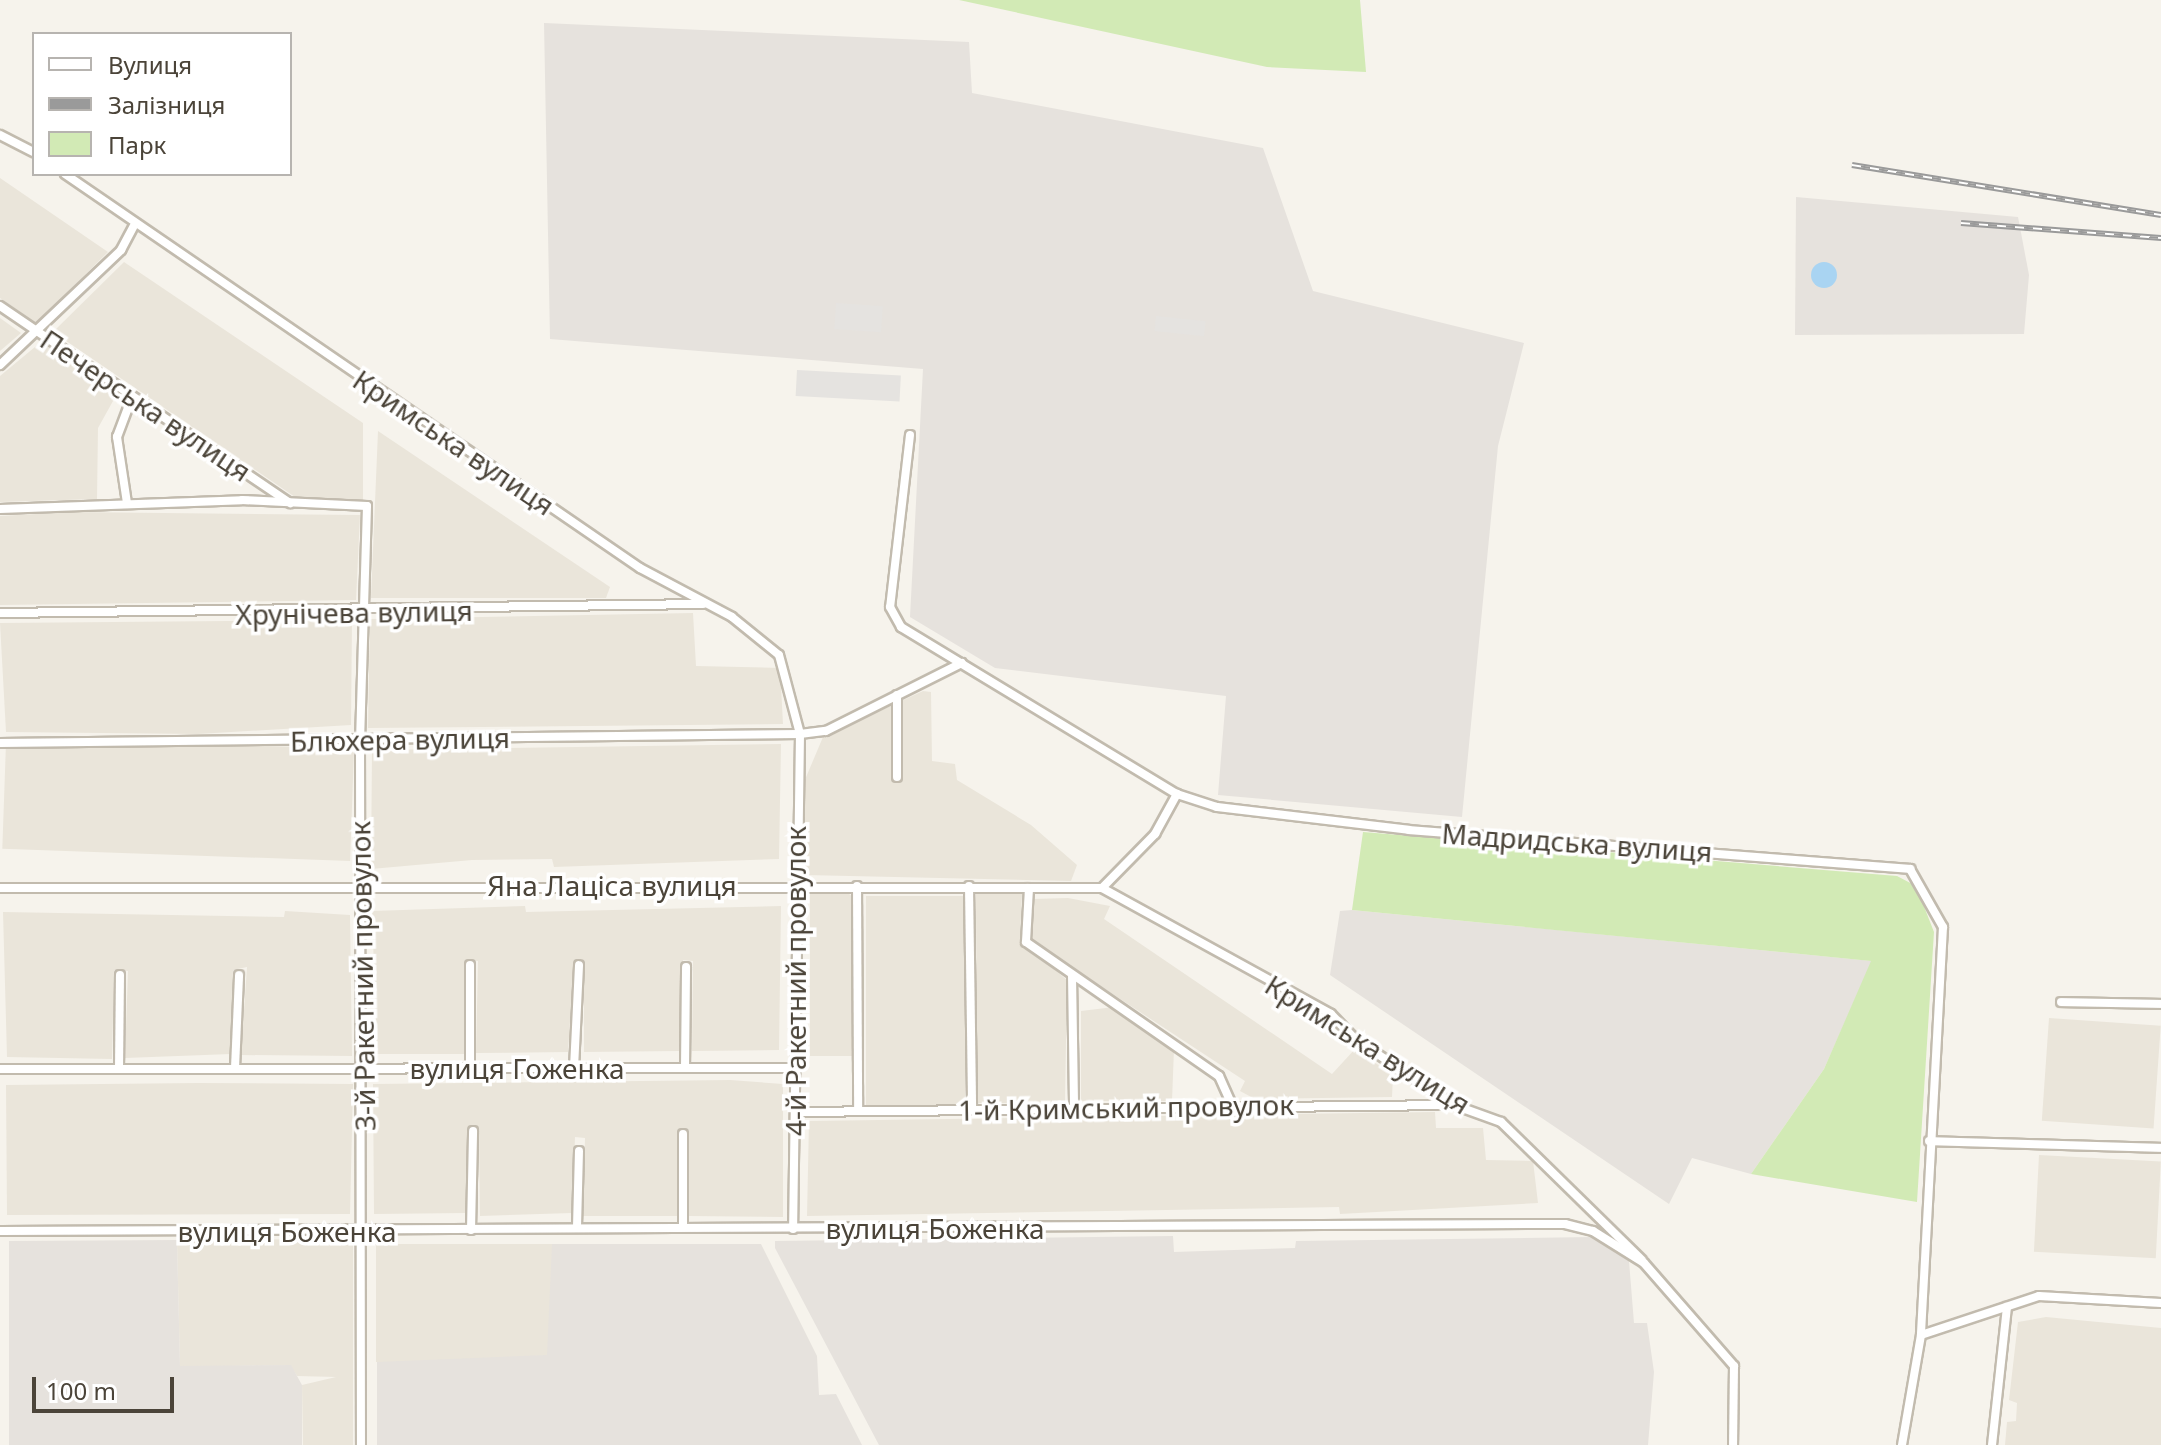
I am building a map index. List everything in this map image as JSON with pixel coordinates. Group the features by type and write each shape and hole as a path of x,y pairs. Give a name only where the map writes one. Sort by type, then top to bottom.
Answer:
{"street":[{"path":"0,135 32,151"},
{"name":"Кримська вулиця","path":"68,176 134,226 665,584 708,603 779,655 800,734"},
{"path":"0,365 39,332 121,250 134,226"},
{"name":"Печерська вулиця","path":"0,306 293,505"},
{"path":"127,503 117,437 132,397"},
{"name":"Мадридська вулиця","path":"910,435 890,607 901,627 1177,794 1217,807 1409,830 1910,869 1943,927 1929,1141 1921,1335 1902,1445"},
{"path":"0,509 127,503 293,505"},
{"name":"3-й Ракетний провулок","path":"293,505 367,506 360,740 364,1068 361,1445"},
{"name":"Хрунічева вулиця","path":"0,613 362,613 708,603"},
{"name":"Блюхера вулиця","path":"0,743 800,734 826,731 962,663"},
{"path":"897,695 897,777"},
{"name":"4-й Ракетний провулок","path":"793,1229 798,1112 794,886 800,734"},
{"path":"1102,888 1155,834 1177,794"},
{"name":"Яна Лаціса вулиця","path":"0,888 360,884 1102,888"},
{"path":"857,886 858,1111"},
{"path":"969,886 972,1109"},
{"path":"1029,888 1026,942 1219,1076 1232,1105"},
{"name":"Кримська вулиця","path":"1102,888 1331,1014 1355,1039 1454,1105 1501,1122 1625,1236 1644,1263"},
{"path":"470,965 470,1068"},
{"path":"574,1068 579,965"},
{"path":"685,1068 686,967"},
{"path":"119,1069 120,975"},
{"path":"235,1068 239,975"},
{"path":"1072,975 1074,1107"},
{"path":"2061,1002 2161,1004"},
{"name":"вулиця Гоженка","path":"0,1069 795,1068"},
{"name":"1-й Кримський провулок","path":"798,1112 1454,1105"},
{"path":"471,1230 473,1131"},
{"path":"683,1134 683,1227"},
{"path":"1929,1141 2161,1148"},
{"path":"577,1227 579,1151"},
{"name":"вулиця Боженка","path":"0,1231 1565,1224 1593,1231 1644,1263 1734,1366 1733,1445"},
{"path":"1921,1335 2039,1296 2161,1303"},
{"path":"1992,1445 2007,1307"}],"shaded area":[{"path":"544,23 969,42 972,93 1263,148 1313,291 1524,343 1498,446 1462,817 1218,795 1226,696 995,668 910,617 923,369 550,339"},
{"path":"0,178 108,252 36,323 0,298"},
{"path":"1796,197 2018,217 2029,275 2024,334 1795,335"},
{"path":"124,262 363,423 363,501 295,497 53,332"},
{"path":"836,303 883,306 881,332 834,329"},
{"path":"1156,316 1206,321 1204,336 1154,331"},
{"path":"0,318 21,333 0,351"},
{"path":"41,342 118,392 98,428 97,499 0,502 0,376"},
{"path":"797,370 901,375 899,401 796,396"},
{"path":"378,431 610,587 606,598 371,598"},
{"path":"71,512 360,515 356,600 0,605 0,516"},
{"path":"693,613 696,666 780,668 783,724 368,728 370,619"},
{"path":"352,620 351,725 198,734 6,732 0,623"},
{"path":"923,691 931,692 932,761 955,764 957,780 1031,825 1077,865 1071,881 805,875 804,782 823,737"},
{"path":"6,737 354,749 350,861 2,849"},
{"path":"781,744 779,859 554,867 552,859 472,860 371,869 372,750"},
{"path":"848,893 855,899 853,1056 810,1056 810,894"},
{"path":"976,894 1022,894 1020,941 1067,980 1065,1103 977,1103"},
{"path":"866,896 965,896 965,1106 866,1106"},
{"path":"1068,898 1110,906 1104,919 1332,1074 1355,1049 1393,1075 1392,1097 1255,1099 1240,1091 1245,1081 1032,941 1032,899"},
{"path":"525,906 526,912 781,906 779,1050 692,1051 693,961 683,960 679,1051 584,1052 584,962 574,961 568,1052 476,1053 478,961 466,960 464,1054 377,1054 372,911"},
{"path":"285,911 350,915 352,1056 241,1055 247,967 233,970 231,1054 125,1058 128,971 114,970 112,1059 7,1057 3,912 284,917"},
{"path":"1340,911 1872,961 1824,1069 1751,1174 1692,1158 1669,1204 1330,975"},
{"path":"1114,1007 1174,1049 1172,1101 1081,1101 1081,1011"},
{"path":"2049,1018 2161,1026 2154,1129 2042,1121"},
{"path":"730,1080 783,1084 783,1217 689,1216 689,1130 680,1129 677,1216 583,1216 585,1138 575,1137 572,1213 480,1216 479,1127 469,1128 466,1213 374,1214 373,1084"},
{"path":"353,1084 350,1214 7,1215 6,1085"},
{"path":"1435,1112 1436,1128 1483,1128 1486,1160 1533,1161 1538,1203 1340,1214 1339,1207 807,1216 809,1121"},
{"path":"2039,1155 2161,1161 2156,1258 2034,1252"},
{"path":"1173,1236 1174,1252 1295,1248 1296,1241 1592,1237 1629,1261 1634,1323 1647,1323 1654,1372 1648,1445 879,1445 775,1248 775,1241"},
{"path":"353,1239 353,1445 303,1445 302,1385 336,1377 297,1376 290,1365 180,1367 177,1240"},
{"path":"177,1240 180,1366 291,1365 302,1385 302,1445 9,1445 9,1241"},
{"path":"376,1244 552,1244 552,1362 376,1362"},
{"path":"552,1244 761,1244 817,1356 819,1395 836,1394 862,1445 377,1445 377,1362 547,1355"},
{"path":"2046,1317 2161,1328 2161,1445 2005,1445 2007,1422 2016,1421 2017,1403 2009,1400 2018,1322"}],"green space":[{"path":"959,0 1360,0 1366,72 1267,67"},
{"path":"1363,832 1897,876 1916,886 1934,932 1917,1202 1751,1174 1824,1069 1871,961 1352,910"}],"water":[{"path":"1824,262 1833,266 1837,275 1833,284 1824,288 1815,284 1811,275 1815,266"}],"railway":[{"path":"1852,165 2161,215"},
{"path":"1961,223 2161,238"}]}
